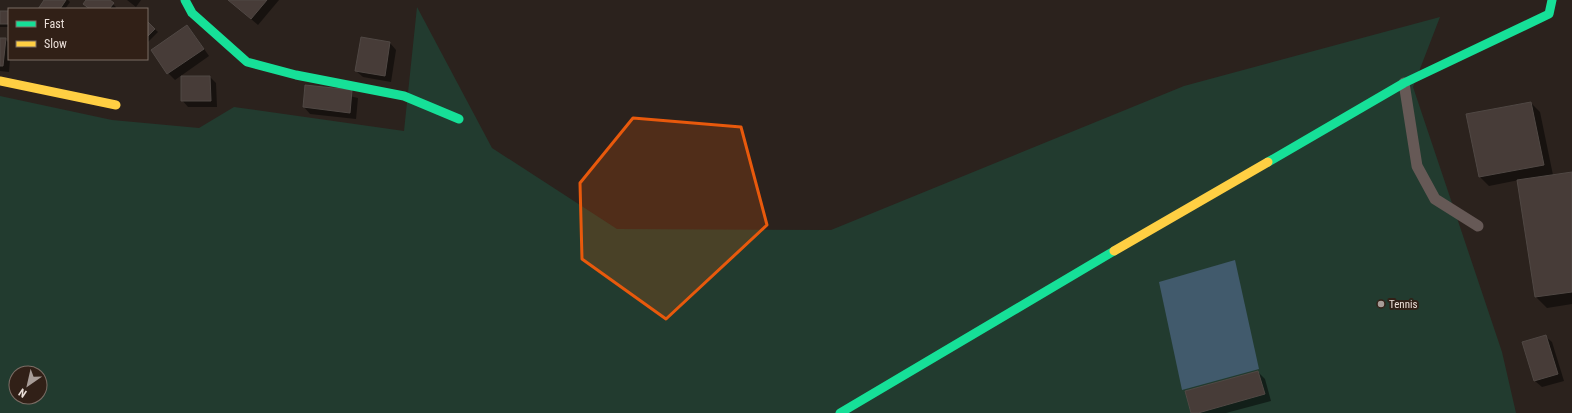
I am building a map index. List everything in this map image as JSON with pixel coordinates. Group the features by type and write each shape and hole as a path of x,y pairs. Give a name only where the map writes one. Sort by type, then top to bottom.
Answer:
{"street":[{"path":"185,0 192,13 247,62 296,74 404,96 459,119"},
{"path":"840,413 1036,296 1404,83 1493,42 1549,14 1552,0"},
{"path":"0,81 116,105"}],"lane":[{"path":"1404,83 1417,166 1435,199 1478,226"}],"highlighted area":[{"path":"633,118 741,127 767,225 666,319 582,259 580,183"}],"green space":[{"path":"417,7 492,148 617,229 831,230 1184,86 1440,17 1413,87 1502,352 1516,413 0,413 0,96 112,120 199,128 234,107 404,131"}],"water":[{"path":"1235,260 1259,369 1182,390 1159,282"}],"building":[{"path":"44,0 66,0 61,8 39,8"},
{"path":"86,0 110,0 114,3 110,8 89,8 83,4"},
{"path":"228,0 267,0 251,19"},
{"path":"0,11 8,11 8,24 0,24"},
{"path":"148,22 155,29 148,36"},
{"path":"187,25 204,49 167,74 151,50"},
{"path":"361,37 390,42 385,76 355,71"},
{"path":"0,38 6,38 3,66 0,66"},
{"path":"181,76 210,76 211,101 181,101"},
{"path":"305,85 352,90 350,113 303,107"},
{"path":"1531,102 1544,165 1479,177 1466,114"},
{"path":"1572,172 1572,292 1535,297 1517,180"},
{"path":"1546,335 1558,374 1534,381 1522,342"},
{"path":"1258,371 1265,394 1198,413 1191,413 1185,391"}],"traffic: fast":[{"path":"185,0 192,13 247,62 296,75 404,96 459,119"},
{"path":"1268,162 1404,83 1549,14 1552,0"},
{"path":"840,413 1114,251"}],"traffic: slow":[{"path":"0,81 116,105"},
{"path":"1114,251 1268,162"}],"place":[{"name":"Tennis","path":"1381,304"}]}
